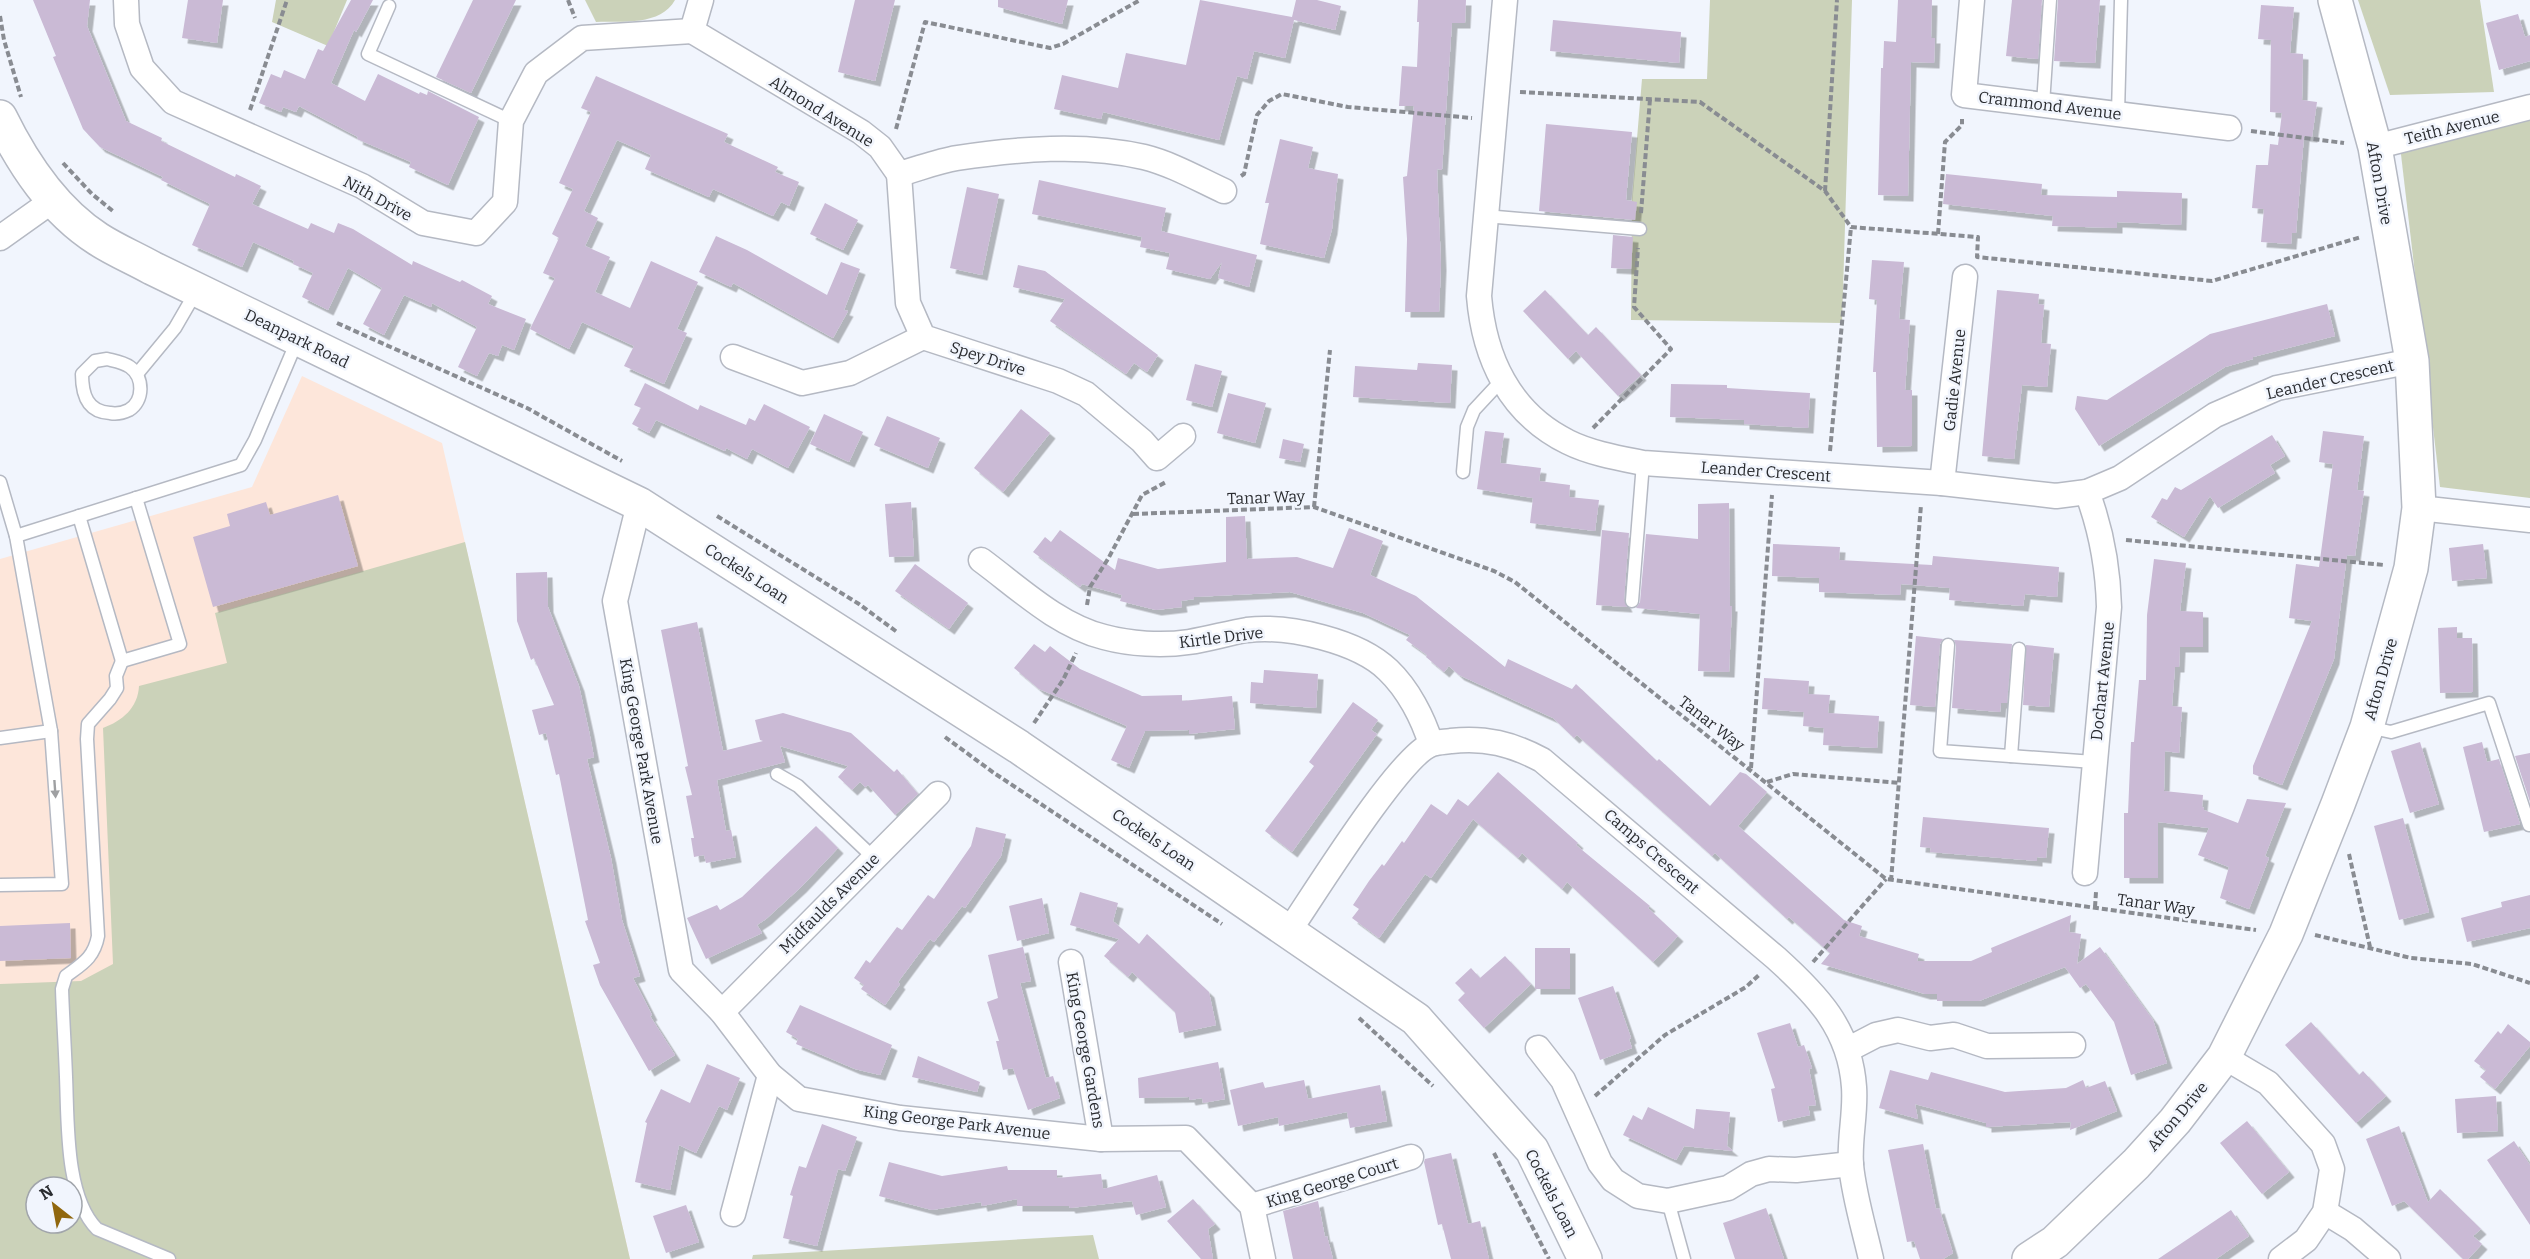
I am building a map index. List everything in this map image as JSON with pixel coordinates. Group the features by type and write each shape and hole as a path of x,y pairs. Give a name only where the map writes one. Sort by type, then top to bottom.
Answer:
{"street":[{"name":"Nith Drive","path":"126,0 127,24 142,68 173,102 362,186 423,223 476,232 505,202 511,121 536,73 582,38 692,31"},
{"path":"692,31 701,0"},
{"name":"Leander Crescent","path":"1505,0 1479,296 1481,324 1488,350 1501,381 1545,427 1568,442 1643,463 1933,483 2056,496 2087,492 2120,478 2215,415 2245,400 2277,388 2412,361"},
{"name":"Crammond Avenue","path":"1972,0 1965,95 2229,128"},
{"name":"Afton Drive","path":"2029,1259 2055,1242 2136,1164 2175,1121 2224,1057 2287,931 2367,727 2411,568 2419,508 2412,361 2375,147 2336,0"},
{"name":"Almond Avenue","path":"692,31 861,132 880,147 899,174"},
{"name":"Teith Avenue","path":"2375,147 2530,107"},
{"name":"Deanpark Road","path":"0,117 16,151 52,201 97,238 197,290 639,504"},
{"path":"733,357 802,383 850,373 923,337 908,303 899,174 955,158 1043,149 1107,150 1146,158 1224,191"},
{"path":"0,238 52,201"},
{"name":"Gadie Avenue","path":"1933,483 1965,277"},
{"name":"Spey Drive","path":"923,337 1058,381 1086,394 1142,441 1157,458"},
{"path":"1157,458 1183,436"},
{"name":"Dochart Avenue","path":"2085,873 2109,607 2108,582 2101,538 2087,492"},
{"name":"Cockels Loan","path":"639,504 1019,747 1416,1019 1532,1150 1585,1259"},
{"name":"King George Park Avenue","path":"639,504 615,602 681,970 722,1012 770,1075 799,1099 900,1118 1101,1138 1186,1138 1252,1206"},
{"path":"2419,508 2530,520"},
{"name":"Kirtle Drive","path":"981,560 1048,610 1083,631 1105,638 1150,644 1187,642 1249,630 1288,630 1316,636 1371,657 1389,670 1423,717 1431,744"},
{"name":"Camps Crescent","path":"1431,744 1472,738 1495,740 1521,748 1542,760 1799,978 1831,1016 1849,1049 1854,1088 1851,1164 1871,1259"},
{"path":"1289,931 1396,776 1413,758 1431,744"},
{"name":"Midfaulds Avenue","path":"722,1012 938,794"},
{"name":"King George Gardens","path":"1071,962 1101,1138"},
{"path":"1849,1049 1876,1035 1898,1030 1930,1038 1954,1035 1987,1046 2073,1045"},
{"path":"1538,1048 1563,1080 1600,1163 1613,1180 1638,1196 1668,1201 1728,1188 1751,1174 1769,1169 1796,1170 1851,1164"},
{"path":"2224,1057 2268,1083 2323,1144 2332,1169 2325,1212 2306,1240 2281,1259"},
{"path":"733,1214 770,1075"},
{"name":"King George Court","path":"1252,1206 1411,1157"},
{"path":"1252,1206 1263,1259"},
{"path":"2325,1212 2353,1229 2388,1259"}],"lane":[{"path":"2043,104 2050,0"},
{"path":"2118,113 2121,0"},
{"path":"389,6 368,54 511,121"},
{"path":"1485,216 1640,229"},
{"path":"137,374 128,366 117,362 107,359 94,361 82,374 82,388 86,400 94,410 105,413 128,411 137,403 140,394 137,374 175,328 197,290"},
{"path":"16,536 240,465 255,440 298,339"},
{"path":"1462,472 1467,427 1474,411 1501,381"},
{"path":"1632,601 1643,463"},
{"path":"0,482 16,536 51,731 62,884 0,885"},
{"path":"122,662 180,644 136,498"},
{"path":"79,516 122,662 116,676 117,688 88,724 98,936 94,953 86,962 66,976 62,989 70,1149 75,1184 88,1221 97,1229 169,1259"},
{"path":"1948,645 1940,751 2094,762"},
{"path":"2011,756 2019,649"},
{"path":"2367,727 2391,732 2489,703 2529,825"},
{"path":"0,738 51,731"},
{"path":"777,774 798,786 874,858"},
{"path":"1668,1201 1684,1259"}],"path":[{"path":"243,133 287,0"},
{"path":"880,147 894,137 925,22 1050,48 1063,44 1140,0"},
{"path":"1825,192 1837,0"},
{"path":"1496,90 1700,102 1825,192 1851,227 1827,476"},
{"path":"1224,191 1244,174 1257,115 1269,101 1282,94 1348,107 1494,120"},
{"path":"1938,234 1945,142 1962,125 1965,95"},
{"path":"1583,447 1592,428 1671,349 1634,307 1650,99"},
{"path":"2229,128 2375,147"},
{"path":"1851,227 1978,237 1977,257 2212,280 2388,229"},
{"path":"1314,507 1330,350"},
{"path":"1019,747 1063,680 1082,642 1090,587 1142,495 1169,480 1157,458"},
{"path":"1751,769 1774,472"},
{"path":"1891,881 1899,783 1933,483"},
{"name":"Tanar Way","path":"1133,514 1314,507 1494,571 1515,582 1891,881 2287,931 2370,947 2411,958 2472,964 2530,983"},
{"path":"2101,538 2411,568"},
{"path":"938,732 1004,780 1232,930"},
{"path":"1767,782 1793,774 1899,783"},
{"path":"2348,848 2370,947"},
{"path":"1799,978 1886,879"},
{"path":"1576,1112 1665,1035 1746,987 1776,958"},
{"path":"1357,1016 1434,1086"},
{"path":"1490,1146 1549,1259"}],"shaded area":[{"path":"302,376 442,443 630,1259 0,1259 0,559 252,487"}],"green space":[{"path":"276,0 347,0 328,46 272,22"},
{"path":"585,0 675,0 669,8 651,18 596,22"},
{"path":"1710,0 1852,0 1842,323 1631,320 1632,198 1642,79 1707,79"},
{"path":"2358,0 2480,0 2494,92 2390,95"},
{"path":"2530,116 2530,498 2440,487 2400,146"},
{"path":"465,542 630,1259 0,1259 0,984 81,981 113,964 103,728 128,713 136,701 139,686 227,663 215,613"},
{"path":"1093,1235 1099,1259 752,1259 753,1255"}],"building":[{"path":"33,0 90,0 87,26 126,121 235,177 236,174 261,186 252,204 308,229 311,223 334,233 338,223 353,229 412,265 413,261 460,282 462,280 492,296 488,304 526,319 514,350 502,345 498,356 489,353 477,376 458,367 477,327 432,303 431,307 404,295 384,335 363,324 382,288 348,268 328,310 302,297 313,273 293,264 294,261 253,242 242,267 192,245 210,204 161,180 163,177 100,147 83,129 53,57 56,56"},
{"path":"188,0 223,0 217,43 182,38"},
{"path":"351,0 373,0 356,32 354,30 331,83 365,101 378,74 419,94 420,92 427,95 428,91 479,117 448,185 409,167 411,162 357,139 358,137 299,106 296,112 283,107 281,112 259,103 271,74 281,78 284,70 305,79 318,49 323,51"},
{"path":"473,0 516,0 471,93 436,77"},
{"path":"855,0 895,0 875,81 838,72"},
{"path":"998,0 1068,0 1062,24 998,7"},
{"path":"1200,0 1292,17 1296,0 1317,0 1341,6 1335,30 1294,20 1285,58 1254,51 1247,79 1237,76 1219,140 1103,112 1101,119 1054,109 1062,75 1118,88 1126,53 1186,65"},
{"path":"1418,0 1466,0 1465,23 1452,23 1442,170 1437,169 1441,265 1439,312 1405,312 1407,239 1403,177 1407,176 1414,106 1399,106 1402,66 1417,67"},
{"path":"1898,0 1932,0 1931,38 1935,38 1934,63 1911,62 1908,196 1878,195 1881,68 1883,68 1884,41 1896,42"},
{"path":"2012,0 2042,0 2038,59 2006,56"},
{"path":"2058,0 2100,0 2095,63 2054,61"},
{"path":"2261,5 2294,7 2290,53 2303,54 2302,100 2317,102 2312,137 2304,136 2296,233 2292,233 2291,244 2261,242 2264,209 2252,208 2256,165 2268,165 2270,144 2278,145 2282,113 2270,112 2271,40 2258,39"},
{"path":"2518,14 2525,37 2530,35 2530,61 2499,70 2486,23"},
{"path":"1553,20 1681,32 1679,63 1550,51"},
{"path":"596,76 728,134 724,142 778,167 775,172 799,182 789,206 781,202 773,216 713,189 709,197 645,169 651,155 617,140 584,211 598,218 585,246 610,257 595,292 630,308 651,261 698,282 677,329 687,333 664,384 624,366 634,346 582,322 569,349 530,329 555,278 543,273 559,238 552,234 573,189 559,183 591,112 581,108"},
{"path":"1546,124 1632,132 1626,200 1637,202 1635,220 1539,211"},
{"path":"1280,139 1313,147 1308,168 1338,174 1332,229 1324,258 1260,244 1269,203 1265,203"},
{"path":"1946,174 2042,184 2041,195 2117,197 2117,191 2182,193 2181,225 2117,222 2117,228 2052,226 2053,216 1943,204"},
{"path":"1039,180 1166,208 1161,231 1257,255 1249,287 1218,278 1222,262 1210,279 1166,269 1170,253 1140,247 1142,237 1032,214"},
{"path":"967,187 999,194 982,275 950,268"},
{"path":"825,203 858,220 843,250 810,234"},
{"path":"1613,235 1633,237 1631,269 1611,268"},
{"path":"716,236 747,250 827,295 841,262 860,269 844,310 848,311 833,338 733,283 731,287 699,272"},
{"path":"1872,260 1904,262 1899,319 1910,320 1905,390 1912,390 1912,446 1877,447 1876,372 1873,372 1877,300 1869,299"},
{"path":"1018,265 1045,271 1158,355 1147,372 1134,363 1126,374 1050,321 1065,299 1013,287"},
{"path":"1545,290 1588,335 1596,327 1641,375 1618,396 1576,351 1568,359 1523,311"},
{"path":"1997,290 2039,294 2038,304 2044,305 2041,343 2051,344 2047,387 2022,385 2014,459 1982,456"},
{"path":"2327,304 2335,336 2253,357 2253,359 2225,367 2099,446 2075,409 2077,396 2107,400 2210,334"},
{"path":"1418,363 1452,365 1450,403 1353,397 1355,366 1417,370"},
{"path":"1195,364 1222,371 1212,407 1186,400"},
{"path":"645,383 698,410 700,405 746,425 749,418 755,421 764,404 810,427 788,468 752,449 747,459 726,448 725,451 656,420 649,433 632,424 641,408 634,405"},
{"path":"1671,384 1727,385 1727,388 1810,393 1808,428 1744,424 1744,420 1670,417"},
{"path":"1228,393 1266,403 1255,443 1217,433"},
{"path":"1021,409 1050,433 1003,492 974,468"},
{"path":"824,414 863,432 849,462 810,444"},
{"path":"887,416 940,438 928,468 874,445"},
{"path":"1485,431 1504,433 1500,463 1541,468 1539,481 1570,485 1569,497 1599,500 1595,531 1530,523 1533,498 1477,489"},
{"path":"2323,431 2364,436 2357,490 2364,491 2355,556 2347,555 2334,659 2282,785 2253,774 2253,766 2312,621 2289,618 2296,564 2319,567 2333,464 2319,462"},
{"path":"2272,435 2285,456 2270,465 2275,473 2218,508 2210,496 2184,537 2151,517 2162,498 2167,500 2175,487 2181,490"},
{"path":"1283,439 1304,444 1300,462 1279,458"},
{"path":"338,495 358,566 213,607 193,537 230,526 227,514 266,502 270,515"},
{"path":"911,502 914,556 889,557 885,504"},
{"path":"1729,503 1730,606 1732,606 1729,672 1698,671 1700,614 1636,608 1640,602 1646,534 1698,539 1698,504"},
{"path":"1245,516 1247,559 1297,557 1333,568 1349,528 1383,541 1370,575 1416,596 1505,667 1508,659 1572,689 1576,684 1657,761 1659,759 1710,806 1740,772 1746,774 1767,792 1738,826 1844,920 1862,926 1859,936 1919,954 1917,961 1971,961 1992,952 1991,948 2071,915 2069,932 2081,934 2077,964 2100,947 2153,1020 2167,1063 2131,1075 2114,1022 2086,984 2080,988 2065,967 1979,1001 1937,1001 1937,994 1925,994 1821,964 1830,953 1789,917 1787,919 1715,853 1712,856 1577,735 1574,738 1553,718 1459,675 1449,666 1444,672 1426,657 1427,655 1406,640 1410,635 1363,613 1290,592 1194,597 1194,599 1181,601 1182,607 1156,610 1120,601 1122,595 1082,584 1080,587 1033,552 1045,537 1051,542 1060,530 1115,570 1118,558 1158,569 1226,562 1226,517"},
{"path":"1602,530 1629,533 1624,600 1627,607 1596,605"},
{"path":"1773,544 1840,547 1839,560 1932,565 1933,556 2059,567 2057,597 2025,594 2023,606 1949,600 1950,588 1901,584 1900,595 1819,592 1819,578 1772,576"},
{"path":"2483,544 2487,578 2452,581 2449,548"},
{"path":"2154,559 2186,563 2180,611 2203,612 2203,647 2180,647 2179,667 2175,667 2172,706 2182,707 2179,753 2165,751 2164,791 2203,795 2204,810 2238,823 2247,799 2286,803 2265,856 2269,858 2249,909 2220,898 2229,867 2198,855 2209,828 2158,822 2158,878 2124,878 2124,813 2128,813 2131,742 2134,742 2139,680 2146,680 2147,615"},
{"path":"915,564 968,603 949,629 895,591"},
{"path":"547,572 548,607 579,686 589,731 594,757 587,759 611,858 622,920 640,976 633,978 652,1015 650,1016 675,1055 649,1071 600,985 593,965 600,963 585,921 588,920 559,774 556,775 546,733 539,735 532,710 554,705 534,658 531,660 517,621 516,573"},
{"path":"697,622 723,751 763,741 760,740 755,720 783,713 851,733 894,772 897,769 918,794 895,815 868,785 865,787 860,782 852,790 838,777 848,766 780,746 785,762 717,780 726,831 731,830 736,857 706,863 704,855 694,857 691,838 694,838 686,796 692,795 685,767 688,766 661,630"},
{"path":"2457,627 2457,638 2472,638 2473,692 2440,693 2438,628"},
{"path":"1916,636 1943,639 1940,644 1935,707 1910,705"},
{"path":"1954,640 2012,644 2007,703 2001,703 2000,712 1952,708 1956,646"},
{"path":"1034,644 1045,652 1050,646 1080,669 1142,696 1182,695 1182,701 1232,696 1235,729 1189,734 1189,730 1145,731 1129,768 1111,760 1127,726 1039,689 1014,668"},
{"path":"2026,645 2054,648 2049,707 2023,705"},
{"path":"1264,670 1318,674 1316,708 1250,703 1251,682 1263,683"},
{"path":"1764,678 1809,681 1808,694 1830,695 1828,713 1879,716 1877,748 1823,745 1824,728 1803,726 1804,712 1762,709"},
{"path":"1353,702 1378,720 1371,730 1377,734 1292,852 1265,831 1314,766 1309,762"},
{"path":"2420,742 2439,804 2410,813 2391,751"},
{"path":"2482,742 2487,762 2499,759 2520,824 2484,832 2463,747"},
{"path":"2530,753 2530,802 2515,756"},
{"path":"1498,772 1578,843 1576,845 1650,906 1648,908 1678,936 1653,962 1567,882 1562,889 1522,853 1518,858 1473,819 1431,878 1425,874 1379,938 1352,918 1359,909 1353,905 1369,881 1382,864 1384,866 1402,841 1404,843 1431,804 1447,815 1458,799 1468,806"},
{"path":"1923,817 2049,828 2046,858 2037,857 2037,861 1930,852 1931,848 1920,847"},
{"path":"2403,818 2429,912 2399,920 2374,826"},
{"path":"816,826 838,848 801,887 757,925 762,933 706,959 687,918 717,905 720,910 742,897"},
{"path":"976,827 1006,834 1001,856 965,908 962,906 934,942 930,939 898,982 900,984 885,1005 861,989 864,985 854,978 866,960 870,963 897,927 902,930 928,895 934,899 971,846"},
{"path":"1080,892 1118,903 1113,921 1139,944 1147,934 1209,992 1216,1025 1179,1033 1175,1012 1132,972 1128,977 1104,956 1119,939 1070,925"},
{"path":"2530,895 2530,928 2467,942 2461,918 2502,907 2501,902"},
{"path":"1042,898 1049,933 1017,941 1009,906"},
{"path":"70,923 71,958 0,961 0,926"},
{"path":"1023,947 1031,981 1020,983 1046,1078 1053,1076 1060,1098 1028,1110 1013,1068 1003,1070 996,1041 999,1041 987,1002 998,998 988,955"},
{"path":"1535,948 1570,948 1570,989 1535,989"},
{"path":"1505,956 1531,984 1484,1028 1458,1000 1465,993 1455,983 1471,968 1480,978"},
{"path":"1613,986 1631,1038 1629,1039 1632,1048 1600,1060 1578,998"},
{"path":"800,1005 892,1045 880,1075 855,1069 796,1044 798,1039 786,1032"},
{"path":"2311,1022 2359,1075 2363,1071 2386,1096 2356,1123 2285,1045"},
{"path":"1790,1023 1798,1047 1804,1045 1812,1068 1809,1069 1816,1105 1808,1106 1810,1115 1778,1122 1771,1089 1775,1088 1757,1033"},
{"path":"2508,1024 2530,1042 2530,1046 2495,1089 2480,1077 2486,1070 2474,1061 2498,1031 2501,1034"},
{"path":"918,1056 980,1082 977,1092 912,1077"},
{"path":"1218,1062 1225,1099 1203,1103 1202,1098 1190,1100 1189,1097 1139,1098 1138,1078"},
{"path":"707,1064 740,1078 727,1110 719,1106 696,1153 679,1145 670,1190 635,1182 647,1123 645,1122 661,1089 690,1103"},
{"path":"1890,1070 1928,1080 1931,1072 2005,1092 2066,1088 2083,1080 2086,1088 2105,1081 2117,1111 2070,1130 2071,1122 1986,1127 1986,1123 1915,1104 1918,1119 1879,1108"},
{"path":"1304,1080 1308,1099 1380,1085 1387,1121 1350,1128 1347,1112 1279,1126 1278,1117 1238,1126 1230,1090 1263,1082 1265,1088"},
{"path":"2496,1096 2498,1131 2457,1133 2455,1099"},
{"path":"1648,1107 1694,1129 1696,1109 1730,1112 1727,1146 1733,1151 1684,1146 1676,1160 1623,1135 1633,1115 1642,1120"},
{"path":"2247,1121 2289,1172 2262,1194 2220,1143"},
{"path":"822,1124 857,1137 845,1171 838,1169 817,1246 783,1238 793,1196 790,1195 799,1166 806,1168"},
{"path":"2399,1126 2428,1202 2440,1189 2481,1229 2473,1236 2482,1244 2468,1259 2463,1259 2404,1201 2392,1206 2366,1139"},
{"path":"2514,1141 2530,1165 2530,1225 2487,1160"},
{"path":"1923,1144 1936,1209 1939,1208 1953,1253 1943,1259 1920,1259 1914,1241 1907,1242 1888,1150"},
{"path":"1451,1153 1468,1224 1480,1221 1489,1259 1451,1259 1442,1224 1438,1225 1424,1162 1425,1159"},
{"path":"889,1162 942,1176 1007,1166 1008,1170 1057,1170 1057,1178 1101,1174 1103,1189 1157,1175 1166,1207 1136,1215 1132,1201 1070,1208 1069,1206 1017,1206 1017,1199 982,1206 981,1202 932,1210 879,1196"},
{"path":"1193,1199 1215,1224 1208,1229 1213,1259 1201,1259 1167,1221"},
{"path":"1318,1201 1325,1237 1327,1236 1333,1259 1293,1259 1283,1211"},
{"path":"686,1205 699,1242 666,1253 653,1216"},
{"path":"1766,1208 1784,1259 1735,1259 1723,1223"},
{"path":"2231,1210 2249,1236 2216,1259 2158,1259"}]}
